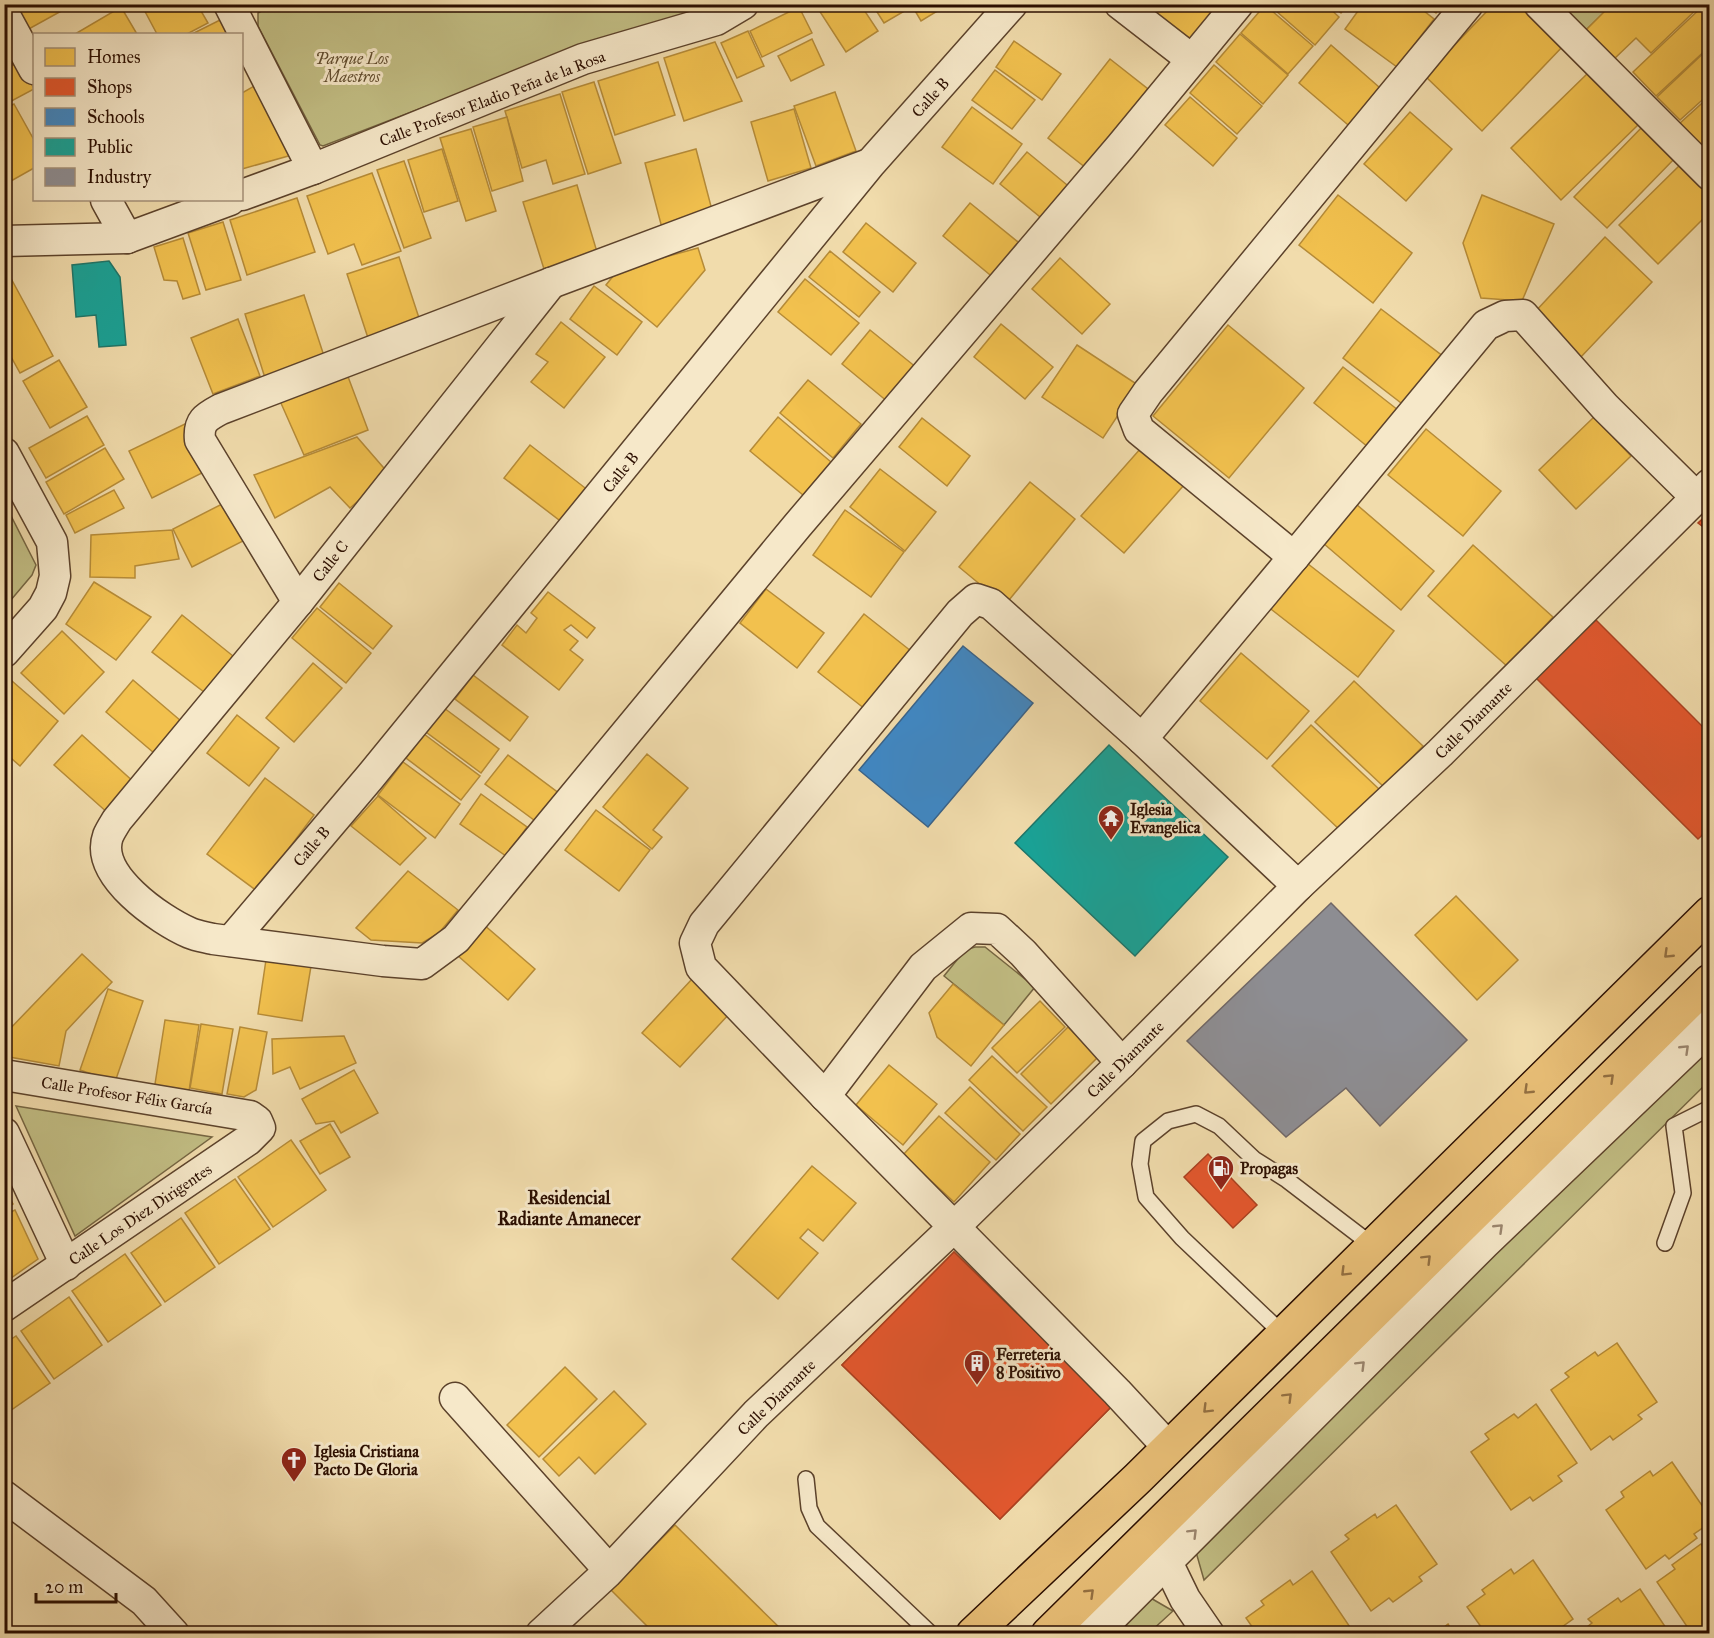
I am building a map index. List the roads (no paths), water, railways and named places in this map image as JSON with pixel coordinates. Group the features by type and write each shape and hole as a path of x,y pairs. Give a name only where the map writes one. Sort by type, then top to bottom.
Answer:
{"main road":[{"path":"973,1634 1168,1447 1710,913"},
{"path":"1048,1634 1710,981"}],"street":[{"name":"Calle Profesor Eladio Peña de la Rosa","path":"243,195 313,169 583,59 716,20 743,4"},
{"name":"Calle B","path":"231,941 377,768 870,164 1012,4"},
{"path":"1120,4 1191,59"},
{"path":"231,941 422,964 456,939 790,535 1121,146 1238,4"},
{"path":"1294,557 1140,430 1133,414 1148,392 1468,4"},
{"path":"1539,4 1710,176"},
{"path":"233,6 313,169"},
{"path":"4,14 33,67"},
{"path":"298,602 200,440 199,429 206,417 550,283 870,164"},
{"path":"107,201 127,238"},
{"path":"4,241 127,238 227,201"},
{"name":"Calle C","path":"231,941 190,933 137,899 119,881 112,868 106,853 107,837 117,820 298,602 550,283"},
{"path":"1142,740 1486,325 1504,316 1523,315 1605,407 1703,490"},
{"path":"4,453 52,542 55,576 44,608 4,652"},
{"name":"Calle Diamante","path":"541,1634 609,1570 756,1414 954,1227 1122,1063 1298,886 1440,753 1703,490"},
{"path":"1168,1447 1117,1392 700,967 695,942 704,924 960,613 976,598 991,604 1142,740 1298,886"},
{"path":"825,1096 923,967 971,928 997,929 1023,953 1122,1063"},
{"path":"1093,1634 1475,1251 1710,1026"},
{"name":"Calle Profesor Félix García","path":"4,1075 250,1116"},
{"name":"Calle Los Diez Dirigentes","path":"4,1306 256,1133 260,1128 258,1121 250,1116"},
{"path":"4,1133 66,1265"},
{"path":"455,1398 609,1570"},
{"path":"4,1496 144,1601 174,1634"},
{"path":"1167,1560 1185,1599 1209,1634"}],"lane":[{"path":"1665,1243 1683,1193 1674,1126 1710,1108"},
{"path":"1282,1334 1182,1238 1146,1197 1140,1164 1143,1142 1168,1121 1196,1114 1219,1126 1254,1159 1287,1180 1372,1245"},
{"path":"806,1479 809,1508 816,1526 931,1634"}],"place":[{"name":"Iglesia Evangelica","path":"1111,841"},
{"name":"Propagas","path":"1221,1191"},
{"name":"Ferreteria 8 Positivo","path":"977,1386"},
{"name":"Iglesia Cristiana Pacto De Gloria","path":"294,1483"}],"district":[{"name":"Residencial Radiante Amanecer","path":"569,1208"}],"park label":[{"name":"Parque Los Maestros","path":"352,67"}]}
